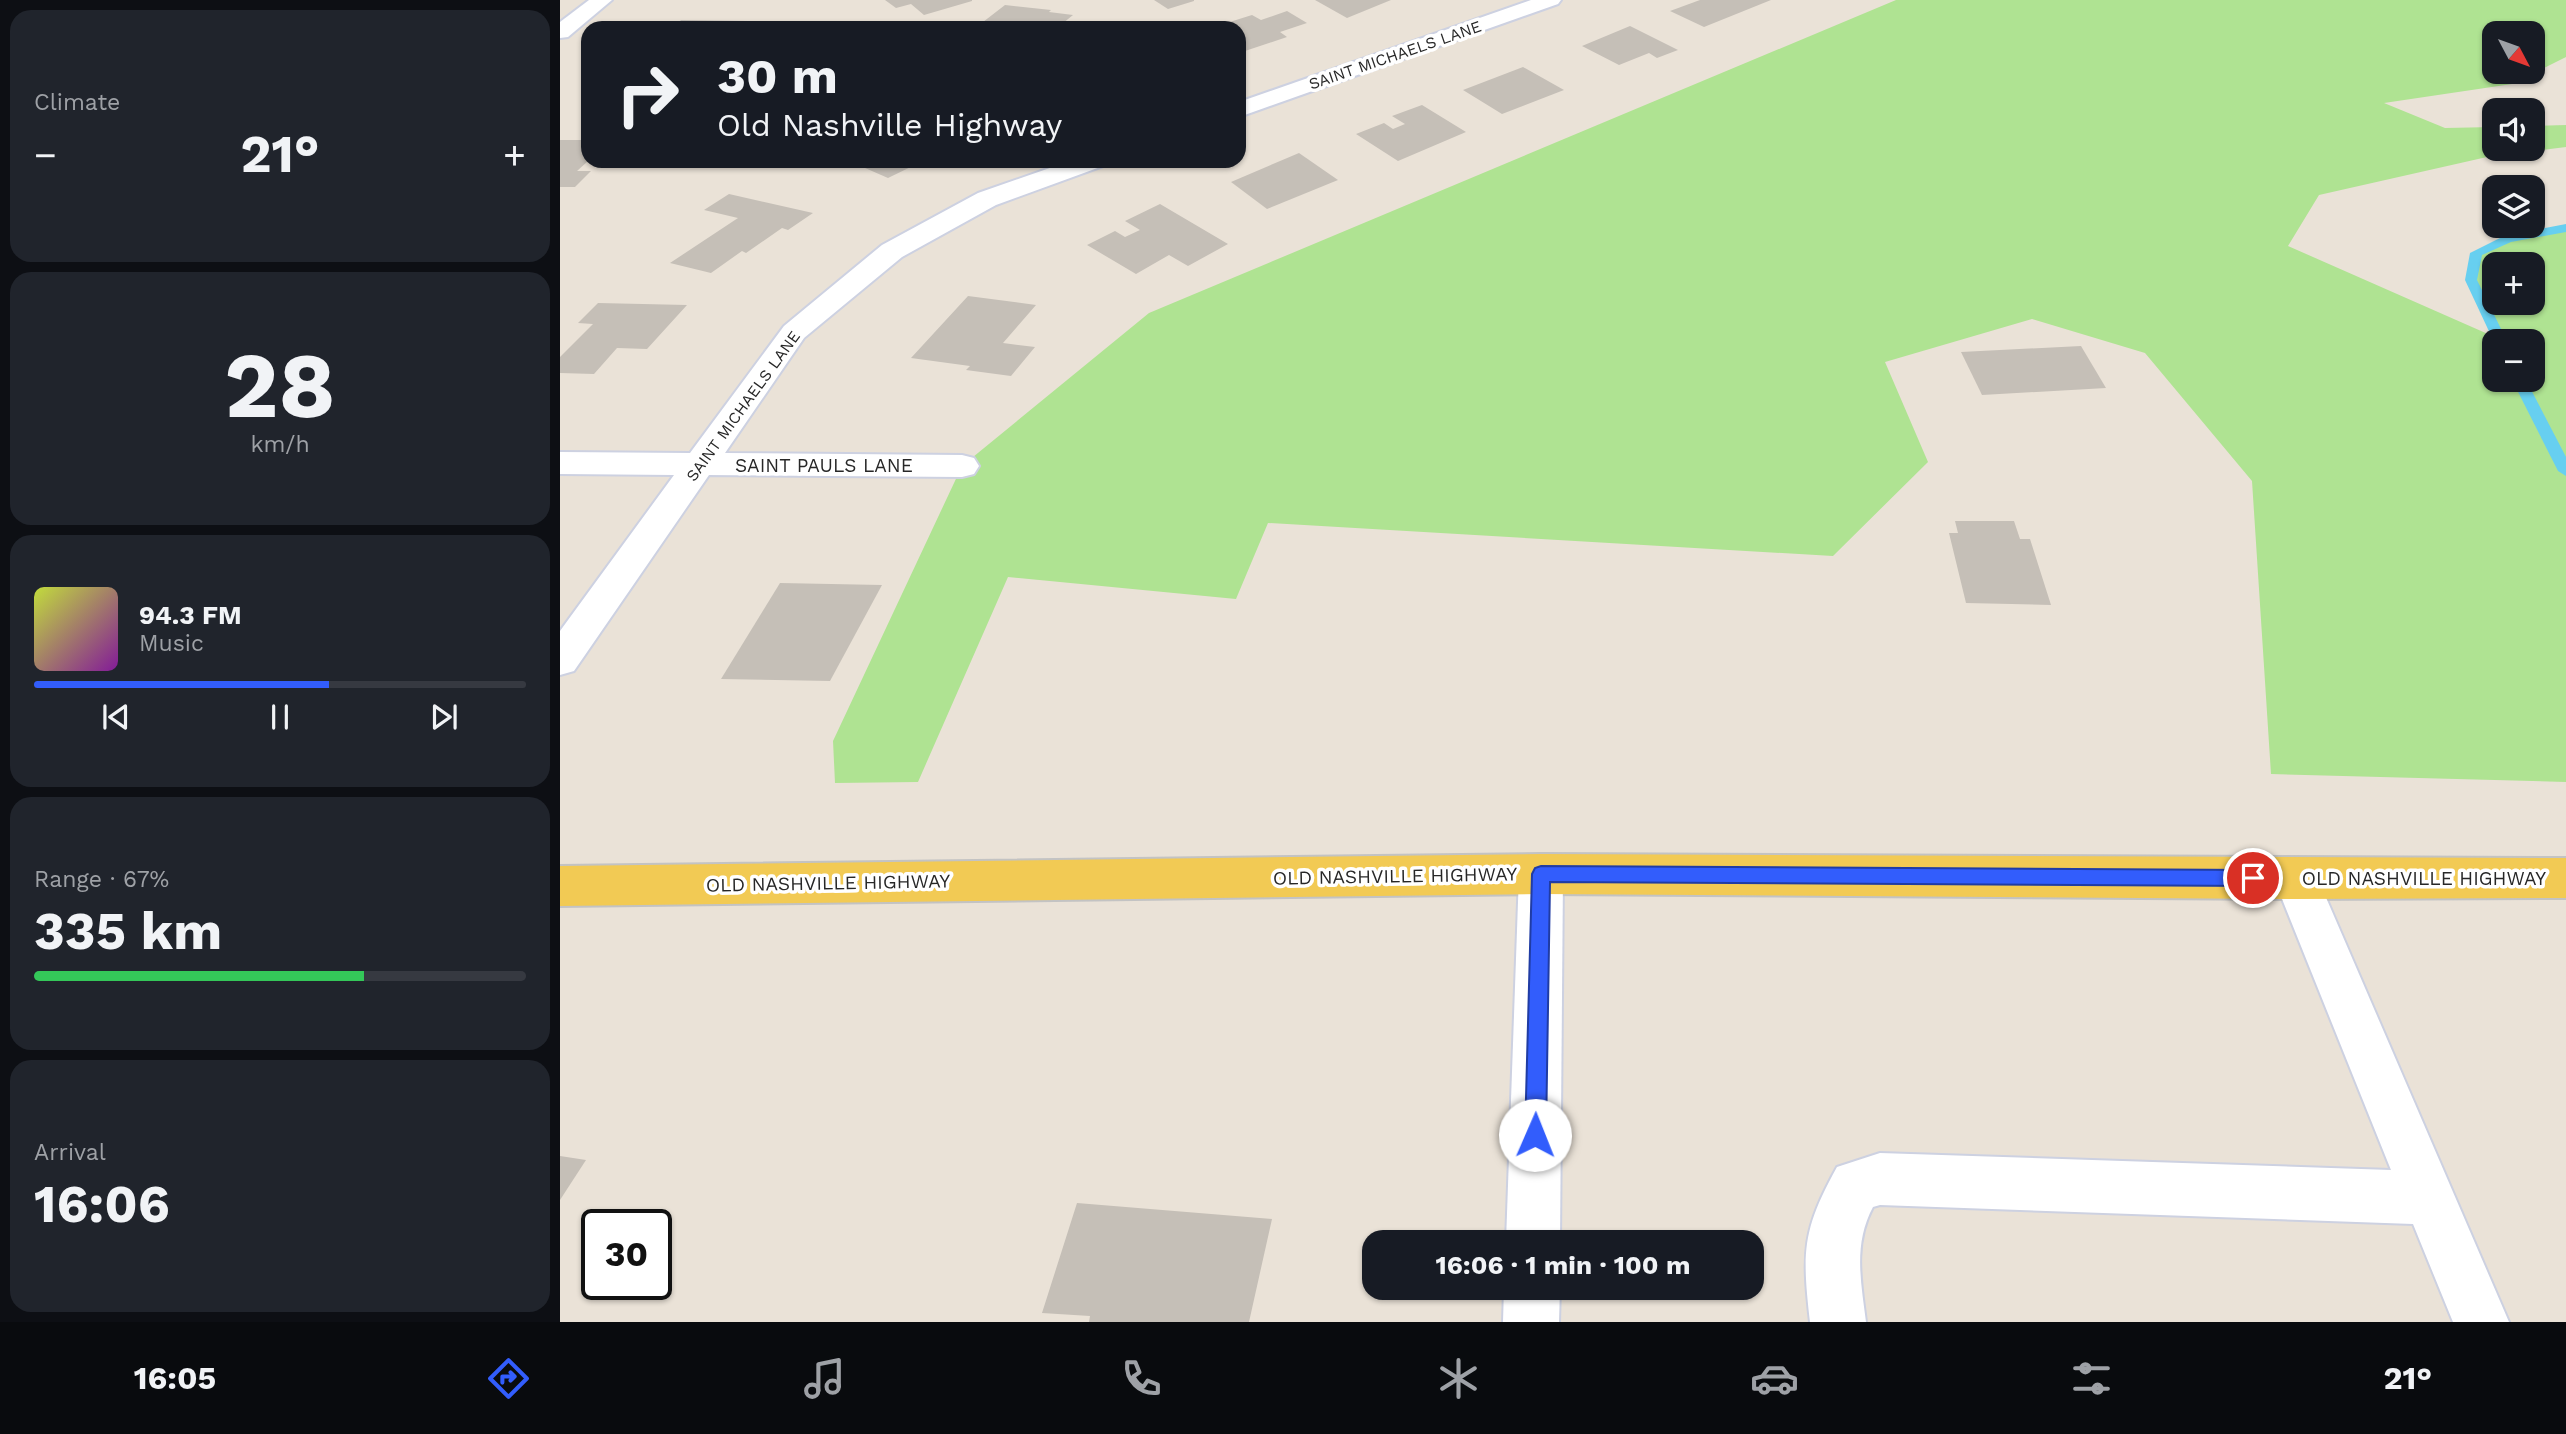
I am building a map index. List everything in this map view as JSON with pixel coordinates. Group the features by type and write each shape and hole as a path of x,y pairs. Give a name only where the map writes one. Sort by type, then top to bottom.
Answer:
{"main road":[{"name":"OLD NASHVILLE HIGHWAY","path":"560,886 1541,874 2566,878"}],"street":[{"path":"560,32 602,0"},
{"name":"SAINT MICHAELS LANE","path":"1246,108 1551,0"},
{"name":"SAINT MICHAELS LANE","path":"560,660 794,332 892,251 986,199 1074,168"},
{"name":"SAINT PAULS LANE","path":"560,463 962,466"},
{"path":"1533,1230 1541,874"},
{"path":"2296,879 2481,1322"},
{"path":"1838,1322 1831,1268 1837,1220 1856,1186 1880,1179 2429,1198"},
{"path":"1531,1322 1532,1300"}],"green space":[{"path":"1896,0 2566,0 2566,57 2545,68 2545,21 2482,21 2482,84 2512,84 2384,103 2445,128 2482,127 2482,158 2319,195 2288,246 2482,331 2482,392 2545,392 2545,329 2493,329 2487,315 2545,315 2545,252 2482,252 2482,305 2471,280 2476,253 2508,239 2545,238 2545,232 2566,228 2566,782 2271,774 2252,481 2145,353 2032,319 1885,362 1928,462 1833,556 1268,523 1236,599 1008,577 918,782 835,783 833,741 962,466 1149,313"},
{"path":"2566,125 2566,147 2545,150 2545,126"}],"building":[{"path":"885,0 972,1 924,15 911,4 896,8"},
{"path":"1154,0 1194,0 1194,1 1168,9"},
{"path":"1315,0 1391,0 1347,18"},
{"path":"1700,0 1771,0 1704,27 1670,11"},
{"path":"1005,5 1073,15 1066,21 984,21"},
{"path":"1287,11 1307,23 1280,32 1287,37 1246,51 1246,21 1233,21 1252,15 1261,20"},
{"path":"681,20 748,21 680,21"},
{"path":"1630,26 1678,50 1657,58 1649,53 1619,65 1582,46"},
{"path":"1523,67 1564,90 1502,114 1463,90"},
{"path":"1422,105 1466,132 1398,161 1356,134 1384,123 1393,129 1405,124 1392,116"},
{"path":"560,140 581,140 581,167 577,171 591,171 575,187 560,187"},
{"path":"1299,153 1338,180 1267,209 1231,182"},
{"path":"865,168 909,168 888,178"},
{"path":"729,194 813,213 788,230 782,228 746,253 742,251 711,273 670,263 738,218 704,210"},
{"path":"1160,204 1228,244 1188,266 1169,255 1136,274 1087,245 1115,231 1125,237 1140,230 1125,221"},
{"path":"968,296 1036,305 1003,343 1035,347 1011,376 966,370 970,366 911,358"},
{"path":"598,303 687,305 647,349 617,348 594,374 560,373 560,357 593,324 578,323"},
{"path":"2081,346 2106,388 1982,395 1961,352"},
{"path":"1955,521 2014,521 2020,539 2030,539 2051,605 1966,603 1949,533 1958,533"},
{"path":"780,583 882,585 830,681 721,679"},
{"path":"560,1156 586,1160 560,1200"},
{"path":"1077,1203 1272,1219 1249,1322 1089,1322 1090,1316 1042,1313"}],"waterway":[{"path":"2494,329 2471,280 2476,253 2508,239 2566,228"},
{"path":"2525,392 2566,471"}],"route":[{"path":"1535,1135 1541,874 2253,878"}]}
